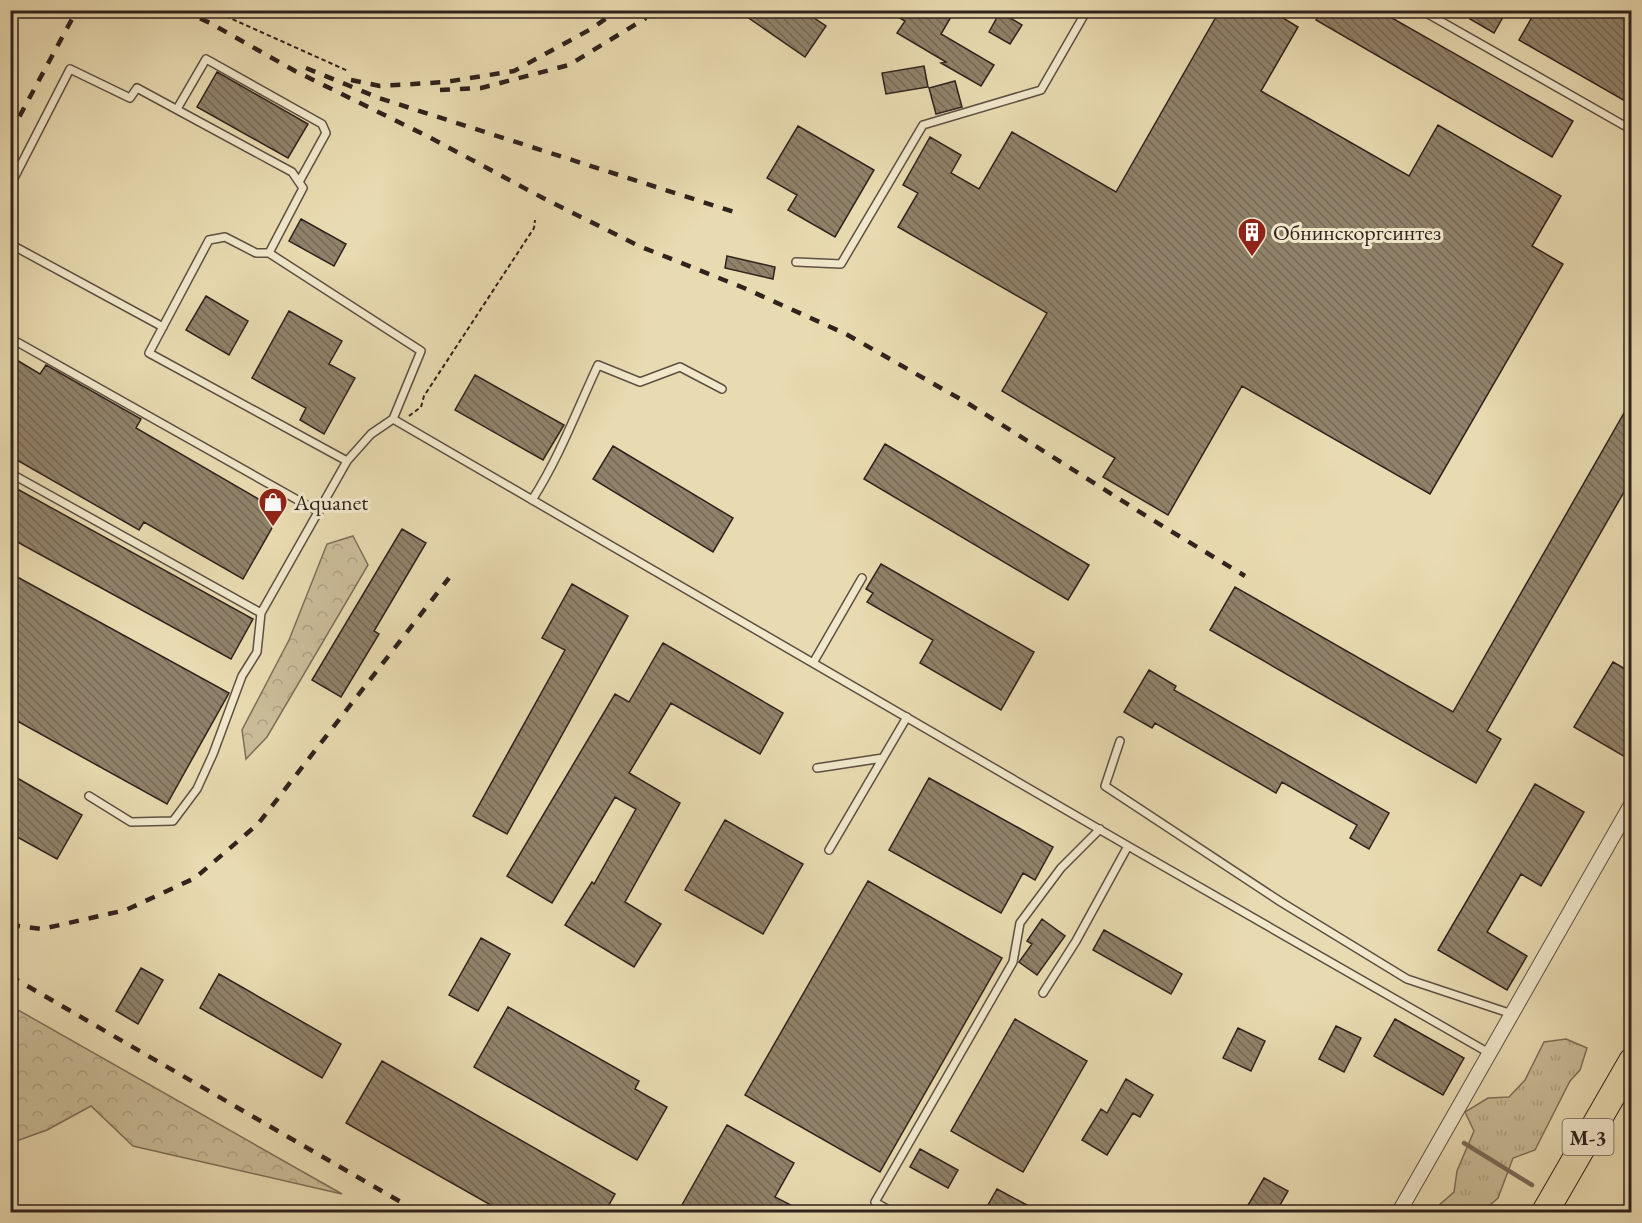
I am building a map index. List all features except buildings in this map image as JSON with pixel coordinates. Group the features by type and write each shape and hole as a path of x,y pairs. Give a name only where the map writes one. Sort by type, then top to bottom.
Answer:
{"highway":[{"name":"М-3","path":"1545,1212 1632,1061"}],"street":[{"path":"1399,1212 1632,803"}],"lane":[{"path":"796,262 841,264 923,125 1041,90 1085,13 1076,10"},
{"path":"1420,10 1632,130"},
{"path":"177,109 206,59 322,124 326,133 299,182"},
{"path":"10,186 70,69 130,98 137,88 292,172 303,188 269,253"},
{"path":"89,796 131,822 173,821 197,789 213,754 242,676 257,652 261,613 347,461 371,434 396,421 421,351 269,253 256,254 225,237 209,240 149,353 347,461"},
{"path":"10,244 163,327"},
{"path":"10,338 319,512"},
{"path":"532,500 551,471 568,428 598,365 640,382 680,367 722,389"},
{"path":"396,421 1489,1053"},
{"path":"10,473 261,613"},
{"path":"813,663 861,578"},
{"path":"829,850 907,717"},
{"path":"1120,741 1105,786 1281,902 1407,979 1512,1014"},
{"path":"817,768 883,758"},
{"path":"892,1212 875,1202 1012,962 1020,923 1061,868 1100,829"},
{"path":"1043,993 1076,941 1128,846"}],"path":[{"path":"212,10 348,71"},
{"path":"396,421 421,407 424,396 534,228 535,220"}],"green space":[{"path":"353,536 368,565 267,737 246,759 242,730 289,640 327,544"},
{"path":"10,1006 342,1194 133,1146 91,1106 47,1130 11,1143"},
{"path":"1566,1039 1587,1048 1580,1070 1570,1081 1535,1150 1513,1158 1498,1198 1482,1212 1437,1212 1438,1206 1454,1192 1457,1171 1474,1131 1465,1112 1488,1098 1509,1097 1525,1080 1544,1042"}],"waterway":[{"path":"1464,1143 1532,1185"}],"railway":[{"path":"182,10 210,23 295,71 429,137 639,246 744,288 846,334 969,404 1245,576"},
{"path":"351,80 380,86 445,82 514,71 591,29 618,10"},
{"path":"440,90 481,88 569,65 646,18"},
{"path":"10,134 72,19"},
{"path":"306,68 379,98 734,212"},
{"path":"10,925 42,929 126,910 195,878 258,824 449,578"},
{"path":"10,976 418,1212"}],"place":[{"name":"Обнинскоргсинтез","path":"1252,258"},
{"name":"Aquanet","path":"273,528"}]}
